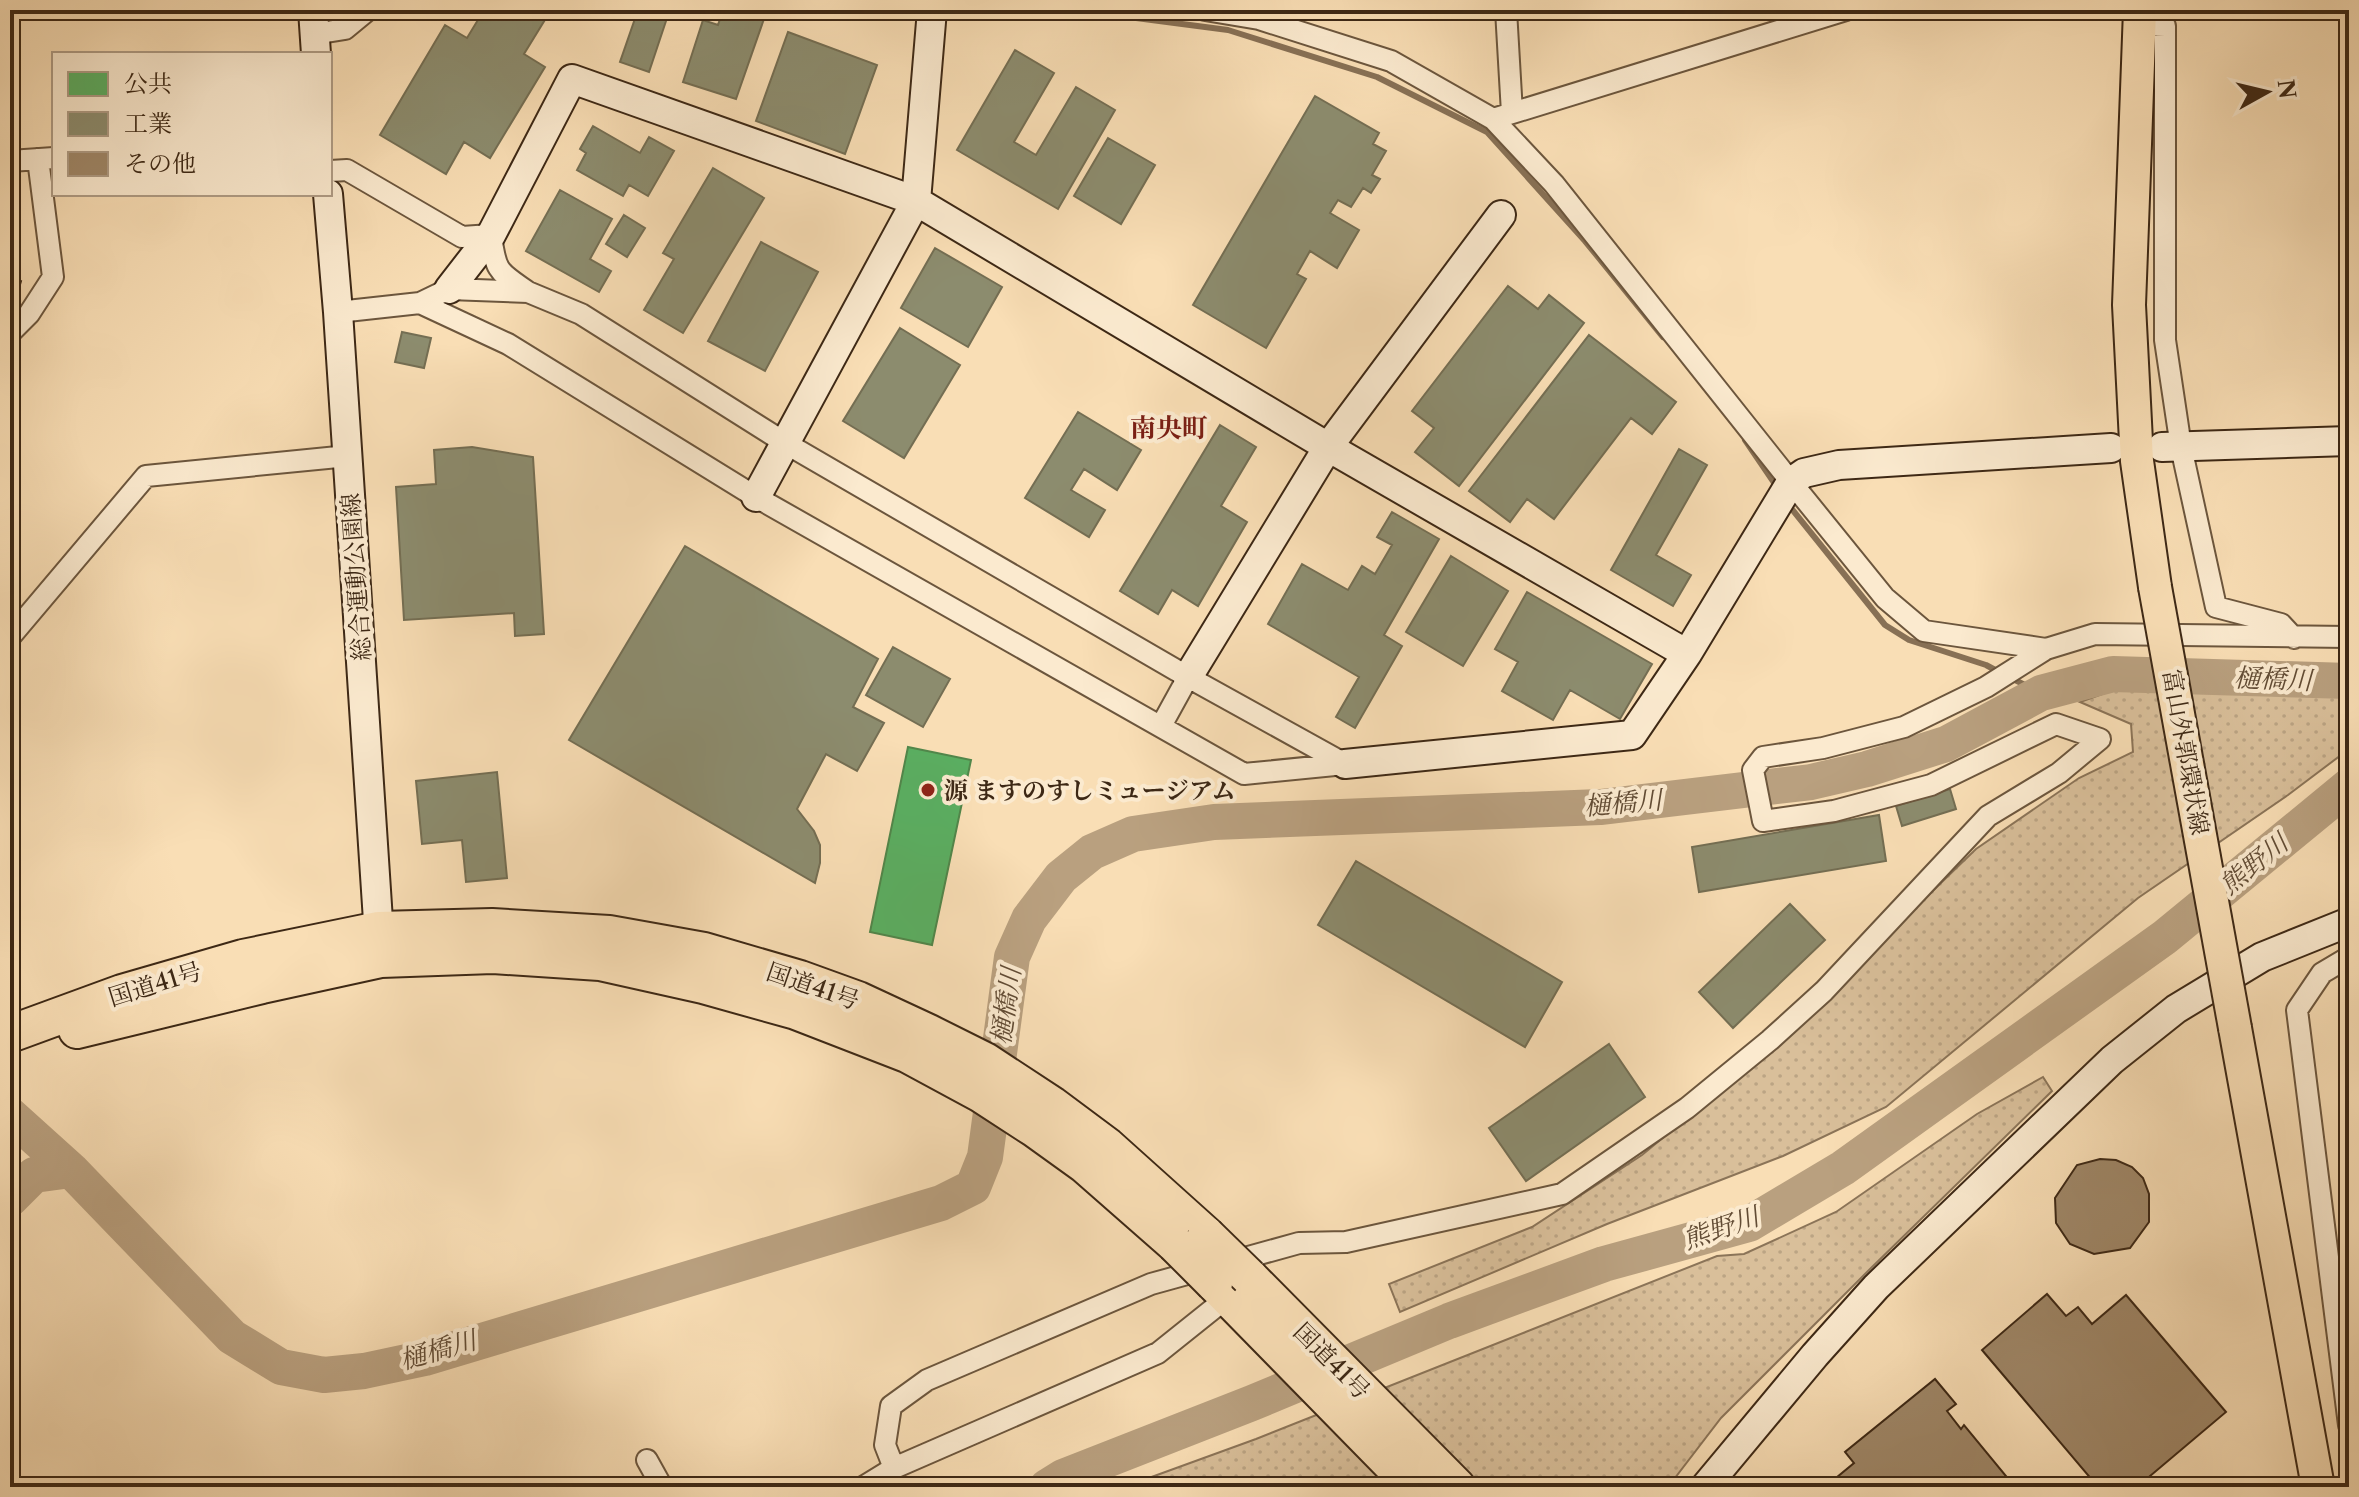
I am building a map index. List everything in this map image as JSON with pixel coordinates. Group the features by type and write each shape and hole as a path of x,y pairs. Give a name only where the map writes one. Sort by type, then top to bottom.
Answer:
{"highway":[{"name":"国道41号","path":"10,1034 122,993 243,958 380,945 492,927 609,934 704,951 815,984 858,1000 985,1061 1107,1146 1230,1286 1263,1335 1414,1487"},
{"name":"国道41号","path":"10,1046 262,985 380,945"},
{"name":"国道41号","path":"1230,1286 1302,1330 1457,1487"}],"main road":[{"name":"富山外郭環状線","path":"2140,18 2129,305 2137,461 2155,587 2318,1487"}],"street":[{"path":"314,33 345,29 368,10"},
{"path":"756,497 916,201 932,10"},
{"path":"1205,10 1259,19 1391,61 1502,116 1885,598 1924,631 2046,649"},
{"path":"1502,116 1506,10"},
{"path":"1502,116 1846,10"},
{"path":"2140,18 2165,26 2165,340 2171,447 2216,607 2281,624 2294,638"},
{"path":"338,312 420,303 449,289 491,235 572,79 916,201 1328,447 1687,654"},
{"path":"10,161 46,159 53,277 29,314 10,333"},
{"path":"332,171 347,170 462,237 491,235"},
{"name":"総合運動公園線","path":"328,196 380,945"},
{"path":"1161,726 1328,447 1501,215"},
{"path":"491,235 500,273 528,292 581,314 787,444 1188,677 1345,764"},
{"path":"449,289 528,292"},
{"path":"420,303 508,344 756,497 1244,774 1632,735 1687,654 1791,482 1804,473 1839,465 2111,448"},
{"path":"2171,447 2349,441"},
{"path":"10,637 146,476 348,456"},
{"path":"894,1468 885,1445 891,1406 927,1380 1151,1284 1299,1243 1346,1242 1562,1194 1687,1108 1770,1040 1824,991 1988,816 2059,773 2100,739 2056,724 1931,785 1834,811 1763,821 1753,770 1763,757 1823,748 1904,727 1986,687 2046,649 2095,634 2349,637"},
{"path":"1705,1487 1876,1287 2112,1060 2176,1009 2262,957 2349,922"},
{"path":"2349,957 2322,973 2297,1010 2349,1425"},
{"path":"863,1487 894,1468 1158,1353 1230,1286"},
{"path":"647,1460 662,1487"}],"shaded area":[{"path":"2119,688 2349,693 2349,749 2138,898 1886,1107 1783,1156 1607,1224 1400,1312 1389,1284 1532,1227 1642,1155 1760,1058 1976,849 2079,778 2133,752 2131,724 2080,702"},
{"path":"2043,1077 2052,1091 1721,1418 1668,1487 1124,1487 1256,1439 1717,1256 1744,1254 1836,1212 1977,1114"}],"building: 公共":[{"path":"908,747 971,760 932,945 870,932"}],"building: 工業":[{"path":"484,10 551,10 524,54 545,67 490,158 464,142 446,174 380,135 445,25 467,38"},
{"path":"638,10 667,18 649,72 620,62"},
{"path":"723,10 765,16 736,99 683,82 703,20 718,25"},
{"path":"788,32 877,65 845,154 756,121"},
{"path":"1015,50 1054,73 1014,142 1036,155 1076,87 1115,110 1058,209 957,150"},
{"path":"1315,96 1379,133 1373,144 1386,151 1372,175 1380,179 1371,193 1363,188 1351,207 1338,200 1330,213 1359,230 1337,268 1310,251 1297,274 1306,279 1266,348 1193,305"},
{"path":"593,126 640,153 649,137 674,151 648,196 629,185 623,196 577,170 586,153 580,149"},
{"path":"1108,138 1155,165 1121,224 1074,196"},
{"path":"713,168 764,198 683,333 644,310 674,259 663,253"},
{"path":"560,190 612,219 590,259 611,271 599,292 526,251"},
{"path":"624,215 645,228 627,257 606,244"},
{"path":"761,242 818,272 765,371 708,341"},
{"path":"935,248 1002,287 968,347 901,308"},
{"path":"1508,286 1538,309 1549,295 1584,323 1459,486 1415,452 1434,428 1412,411"},
{"path":"900,328 960,365 904,458 843,421"},
{"path":"402,332 431,338 424,368 395,362"},
{"path":"1589,335 1676,402 1652,434 1631,418 1554,519 1527,499 1510,522 1469,491"},
{"path":"1078,412 1141,450 1117,490 1084,469 1071,490 1105,510 1089,537 1025,498"},
{"path":"1220,425 1256,447 1221,506 1247,522 1198,606 1172,590 1158,614 1120,591"},
{"path":"472,447 533,457 544,634 515,636 514,613 404,620 396,487 436,484 434,450"},
{"path":"1679,449 1707,465 1656,555 1691,575 1673,606 1611,570"},
{"path":"1392,512 1439,539 1384,635 1402,646 1355,728 1336,717 1359,677 1268,624 1302,564 1348,590 1362,566 1375,574 1392,545 1377,537"},
{"path":"685,546 878,659 853,707 884,723 857,771 826,754 797,809 814,831 820,845 815,883 569,740"},
{"path":"1451,556 1508,591 1463,666 1406,632"},
{"path":"1527,592 1652,664 1620,719 1570,690 1553,720 1502,691 1518,662 1495,649"},
{"path":"893,647 950,679 923,727 866,695"},
{"path":"497,772 507,878 466,882 462,840 422,844 416,781"},
{"path":"1950,789 1956,809 1902,826 1896,806"},
{"path":"1879,815 1886,861 1699,892 1692,847"},
{"path":"1356,861 1562,982 1525,1047 1318,925"},
{"path":"1790,904 1825,940 1733,1028 1699,992"},
{"path":"1609,1044 1645,1097 1526,1181 1489,1128"}],"building: その他":[{"path":"10,277 21,281 11,315 10,315"},
{"path":"2100,1159 2116,1160 2132,1167 2143,1178 2149,1194 2149,1222 2130,1248 2094,1254 2070,1244 2056,1223 2055,1198 2077,1165"},
{"path":"2047,1294 2066,1316 2078,1307 2092,1324 2126,1295 2226,1412 2137,1487 2098,1487 1982,1350"},
{"path":"1935,1379 1956,1404 1947,1411 1961,1429 1964,1425 2015,1487 1825,1487 1854,1463 1845,1452"}],"waterway":[{"path":"1075,10 1228,30 1377,77 1487,132 1585,241 1663,337"},
{"path":"1745,440 1777,487"},
{"path":"1787,503 1885,625 1909,640 1999,672"},
{"name":"樋橋川","path":"10,1115 71,1170 232,1337 281,1367 324,1375 364,1371 425,1358 941,1203 973,1187 985,1157 1012,957 1029,919 1061,877 1092,852 1133,834 1214,822 1600,807 1811,782 1867,769 1946,744 2041,693 2113,674 2349,681"},
{"path":"2009,677 2041,693"},
{"name":"熊野川","path":"1047,1487 1063,1477 1449,1321 1604,1264 1749,1224 1843,1168 2165,937 2349,786"},
{"path":"10,1199 34,1175 71,1170"}],"place":[{"name":"源 ますのすしミュージアム","path":"928,790"}],"district":[{"name":"南央町","path":"1169,428"}]}
